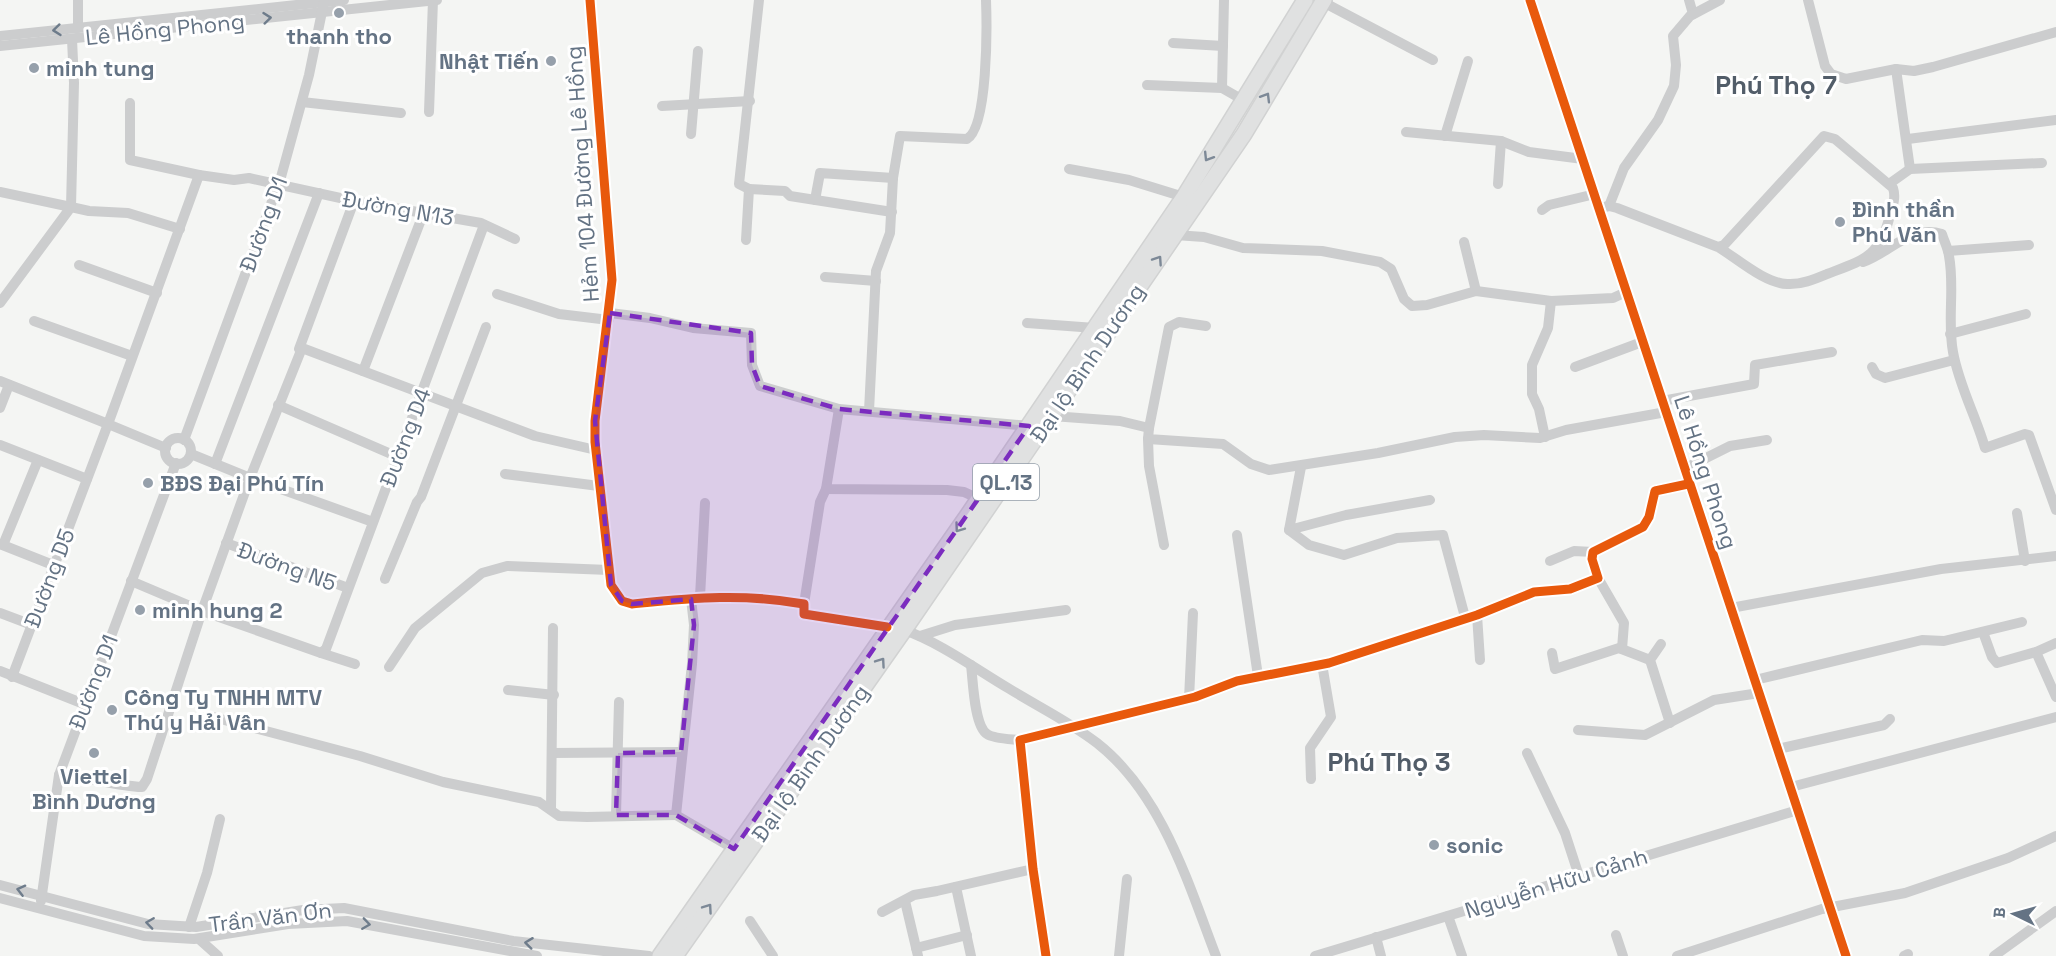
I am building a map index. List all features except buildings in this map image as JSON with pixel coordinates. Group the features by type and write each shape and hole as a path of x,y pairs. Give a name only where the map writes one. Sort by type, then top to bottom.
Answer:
{"highway":[{"name":"Đại lộ Bình Dương","path":"660,956 887,627 979,499 1184,197 1305,0"},
{"name":"Đại lộ Bình Dương","path":"675,956 904,630 1244,134 1323,1"},
{"path":"887,627 904,630"}],"street":[{"path":"78,0 78,28"},
{"name":"Lê Hồng Phong","path":"0,36 271,4 323,7 345,0"},
{"path":"429,112 435,0"},
{"name":"Lê Hồng Phong","path":"0,46 323,7 435,0"},
{"name":"Hẻm 104 Đường Lê Hồng","path":"590,0 612,280 610,316 595,421 596,450 611,585 622,601 632,604 695,598 748,597 804,604 804,614 887,627"},
{"path":"759,0 740,184 749,189 785,191 789,196 892,212"},
{"path":"869,411 876,271 890,233 898,139 900,136 967,139 978,127 982,107 986,0"},
{"path":"1222,88 1224,0"},
{"name":"Lê Hồng Phong","path":"1530,0 1595,194 1605,207 1626,292 1642,342 1846,956"},
{"path":"1689,0 1694,14"},
{"path":"1720,0 1694,14 1673,36 1676,78 1667,103 1648,136 1624,168 1605,207 1718,247 1766,277 1786,284 1807,282 1876,258 1916,232 1942,234 1948,251 1952,297 1950,334 1954,360 1958,378 1976,416 1986,448 2028,434 2053,491 2056,510"},
{"path":"1808,0 1825,66 1831,74 1846,79 1896,69 1914,71 1933,67 2056,32"},
{"path":"1323,1 1433,60"},
{"name":"Đường D1","path":"184,440 278,184 302,102 323,7"},
{"path":"0,303 71,207 74,83 72,39"},
{"path":"1173,43 1223,46"},
{"path":"691,134 698,51"},
{"path":"1445,136 1468,61"},
{"path":"1896,69 1908,139 1910,169"},
{"path":"1148,85 1222,88 1243,100"},
{"path":"662,106 750,100"},
{"path":"302,102 401,113"},
{"name":"Đường N13","path":"130,103 130,160 199,175 234,180 249,178 354,201 424,212 484,225 515,239"},
{"path":"1908,139 2056,120"},
{"path":"1406,132 1501,141 1529,152 1583,159"},
{"path":"1718,247 1724,245 1824,136 1835,139 1889,184 1895,194 1883,236 1875,249 1859,263"},
{"path":"1498,184 1501,141"},
{"path":"1889,184 1910,169 2042,163"},
{"path":"1069,168 1129,180 1184,197"},
{"path":"815,200 820,173 893,178"},
{"name":"Đường D5","path":"12,677 157,293 199,175"},
{"path":"746,240 749,189"},
{"path":"0,192 89,212 128,213 180,229"},
{"path":"215,464 319,193"},
{"path":"1542,210 1546,206 1595,194"},
{"path":"59,775 81,776 123,786 142,787 147,779 226,543 354,201"},
{"path":"363,371 424,212"},
{"name":"Đường D4","path":"323,651 484,225"},
{"path":"1175,235 1204,237 1243,248 1322,251 1380,262 1391,269 1402,296 1408,305 1412,306 1437,303 1476,291 1551,301 1613,298 1626,292"},
{"path":"1464,242 1476,291"},
{"path":"1948,251 2030,245"},
{"path":"79,264 157,293"},
{"path":"825,277 876,281"},
{"path":"497,294 553,312 650,318 693,328 750,333 752,365 760,386 839,409 1029,426"},
{"path":"1545,437 1539,409 1532,394 1532,365 1548,328 1551,301"},
{"path":"1950,334 2026,314"},
{"path":"34,321 132,356"},
{"path":"1164,545 1149,466 1148,433 1169,327 1179,321 1206,326"},
{"path":"1027,323 1095,328"},
{"path":"385,579 421,497 486,327"},
{"path":"1575,367 1642,342"},
{"path":"299,350 302,348 535,436 596,450"},
{"path":"1662,401 1754,384 1755,365 1832,352"},
{"path":"1872,367 1876,374 1885,378 1954,360"},
{"path":"0,408 5,383 166,448"},
{"path":"278,405 398,457"},
{"path":"804,604 820,502 826,489 839,409"},
{"path":"1052,416 1120,421 1148,433 1223,444 1251,464 1269,470 1301,467 1455,437 1484,435 1545,437 1566,430 1666,412"},
{"path":"174,439 184,440 190,446 191,454 185,462 176,464 167,456 166,448 174,439"},
{"path":"1684,469 1730,446 1767,440"},
{"path":"0,445 87,479"},
{"path":"191,454 250,478 373,522"},
{"path":"38,460 1,544 53,565"},
{"name":"Đường D1","path":"40,907 59,775 176,464"},
{"path":"1289,530 1301,467"},
{"path":"504,474 600,486"},
{"path":"1550,561 1574,551 1593,552 1643,527 1649,517 1655,491 1688,484"},
{"path":"826,489 947,490 964,492 979,499"},
{"path":"1289,530 1346,515 1430,500"},
{"path":"676,815 692,664 695,598 705,503"},
{"path":"2017,513 2025,561"},
{"path":"1289,530 1309,545 1344,555 1398,538 1443,536 1465,617"},
{"path":"1237,536 1258,676"},
{"name":"Đường N5","path":"226,543 348,588"},
{"path":"1593,552 1592,559 1598,578 1624,623 1622,649"},
{"path":"1731,608 1941,569 2056,556"},
{"path":"389,668 415,628 482,573 507,566 609,570"},
{"path":"970,665 977,718 982,729 988,735 1020,740 1189,699 1237,681 1322,664 1477,615 1534,592 1570,589 1598,578"},
{"path":"131,580 202,611 323,651 355,664"},
{"path":"920,636 955,625 1066,610"},
{"path":"0,613 32,625"},
{"path":"1189,699 1192,613"},
{"path":"1477,615 1480,660"},
{"path":"1755,680 1922,640 1944,641 2022,622"},
{"path":"551,809 553,628"},
{"path":"904,630 920,636 970,665 1097,743 1144,796 1170,840 1216,956"},
{"path":"1983,632 1992,657 1997,663 2036,652 2056,643"},
{"path":"1650,660 1661,644"},
{"path":"1552,653 1555,669 1622,649 1650,660"},
{"path":"2036,652 2056,697"},
{"path":"1650,660 1670,723"},
{"path":"1311,779 1311,748 1330,717 1322,664"},
{"path":"0,671 84,704"},
{"path":"508,690 554,695"},
{"path":"1578,730 1638,736 1670,723 1714,700 1759,693"},
{"path":"616,815 619,702"},
{"path":"213,717 353,754 443,782 539,802 559,816 676,815 734,849"},
{"path":"1791,787 2056,717"},
{"path":"1778,749 1884,725 1890,719"},
{"path":"1020,740 1033,868 1047,956"},
{"path":"552,753 681,753"},
{"path":"1527,753 1565,833 1579,876"},
{"name":"Nguyễn Hữu Cảnh","path":"1315,956 1798,810"},
{"path":"189,927 207,873 220,819"},
{"path":"1677,956 1785,920 1905,894 2008,858 2056,836"},
{"path":"882,912 925,891 956,887 1033,868"},
{"path":"1119,956 1127,879"},
{"name":"Trần Văn Ơn","path":"0,885 140,922 189,927 303,910 344,908 537,956"},
{"path":"956,887 971,956"},
{"name":"Trần Văn Ơn","path":"0,898 144,936 199,939 327,921 371,924 478,940 649,956"},
{"path":"905,901 917,952 967,935"},
{"path":"1994,956 2056,911"},
{"path":"1448,916 1462,956"},
{"path":"750,921 773,956"},
{"path":"1616,935 1623,956"},
{"path":"1376,937 1381,956"},
{"path":"199,939 218,956"},
{"path":"466,956 478,940"}],"highlighted area":[{"path":"610,313 751,333 752,365 760,386 839,409 1029,426 734,849 676,815 616,815 618,753 681,752 694,625 691,599 632,604 622,601 611,585 595,421"}],"cycle path":[{"path":"590,0 612,280 595,421 595,442 611,585 622,601 632,604 697,598 760,599 804,604 804,614 887,627"},
{"path":"1530,0 1846,956"},
{"path":"1046,956 1033,869 1020,740 1195,697 1237,681 1329,663 1477,615 1534,592 1570,589 1598,578 1592,559 1593,552 1643,527 1649,517 1655,491 1688,484"}],"place":[{"name":"thanh tho","path":"339,13"},
{"name":"Nhật Tiến","path":"551,61"},
{"name":"minh tung","path":"34,68"},
{"name":"Đình thần Phú Văn","path":"1840,222"},
{"name":"BĐS Đại Phú Tín","path":"148,483"},
{"name":"minh hung 2","path":"140,610"},
{"name":"Công Ty TNHH MTV Thú y Hải Vân","path":"112,710"},
{"name":"Viettel Bình Dương","path":"94,753"},
{"name":"sonic","path":"1434,845"}],"district":[{"name":"Phú Thọ 7","path":"1776,85"},
{"name":"Phú Thọ 3","path":"1389,762"}]}
